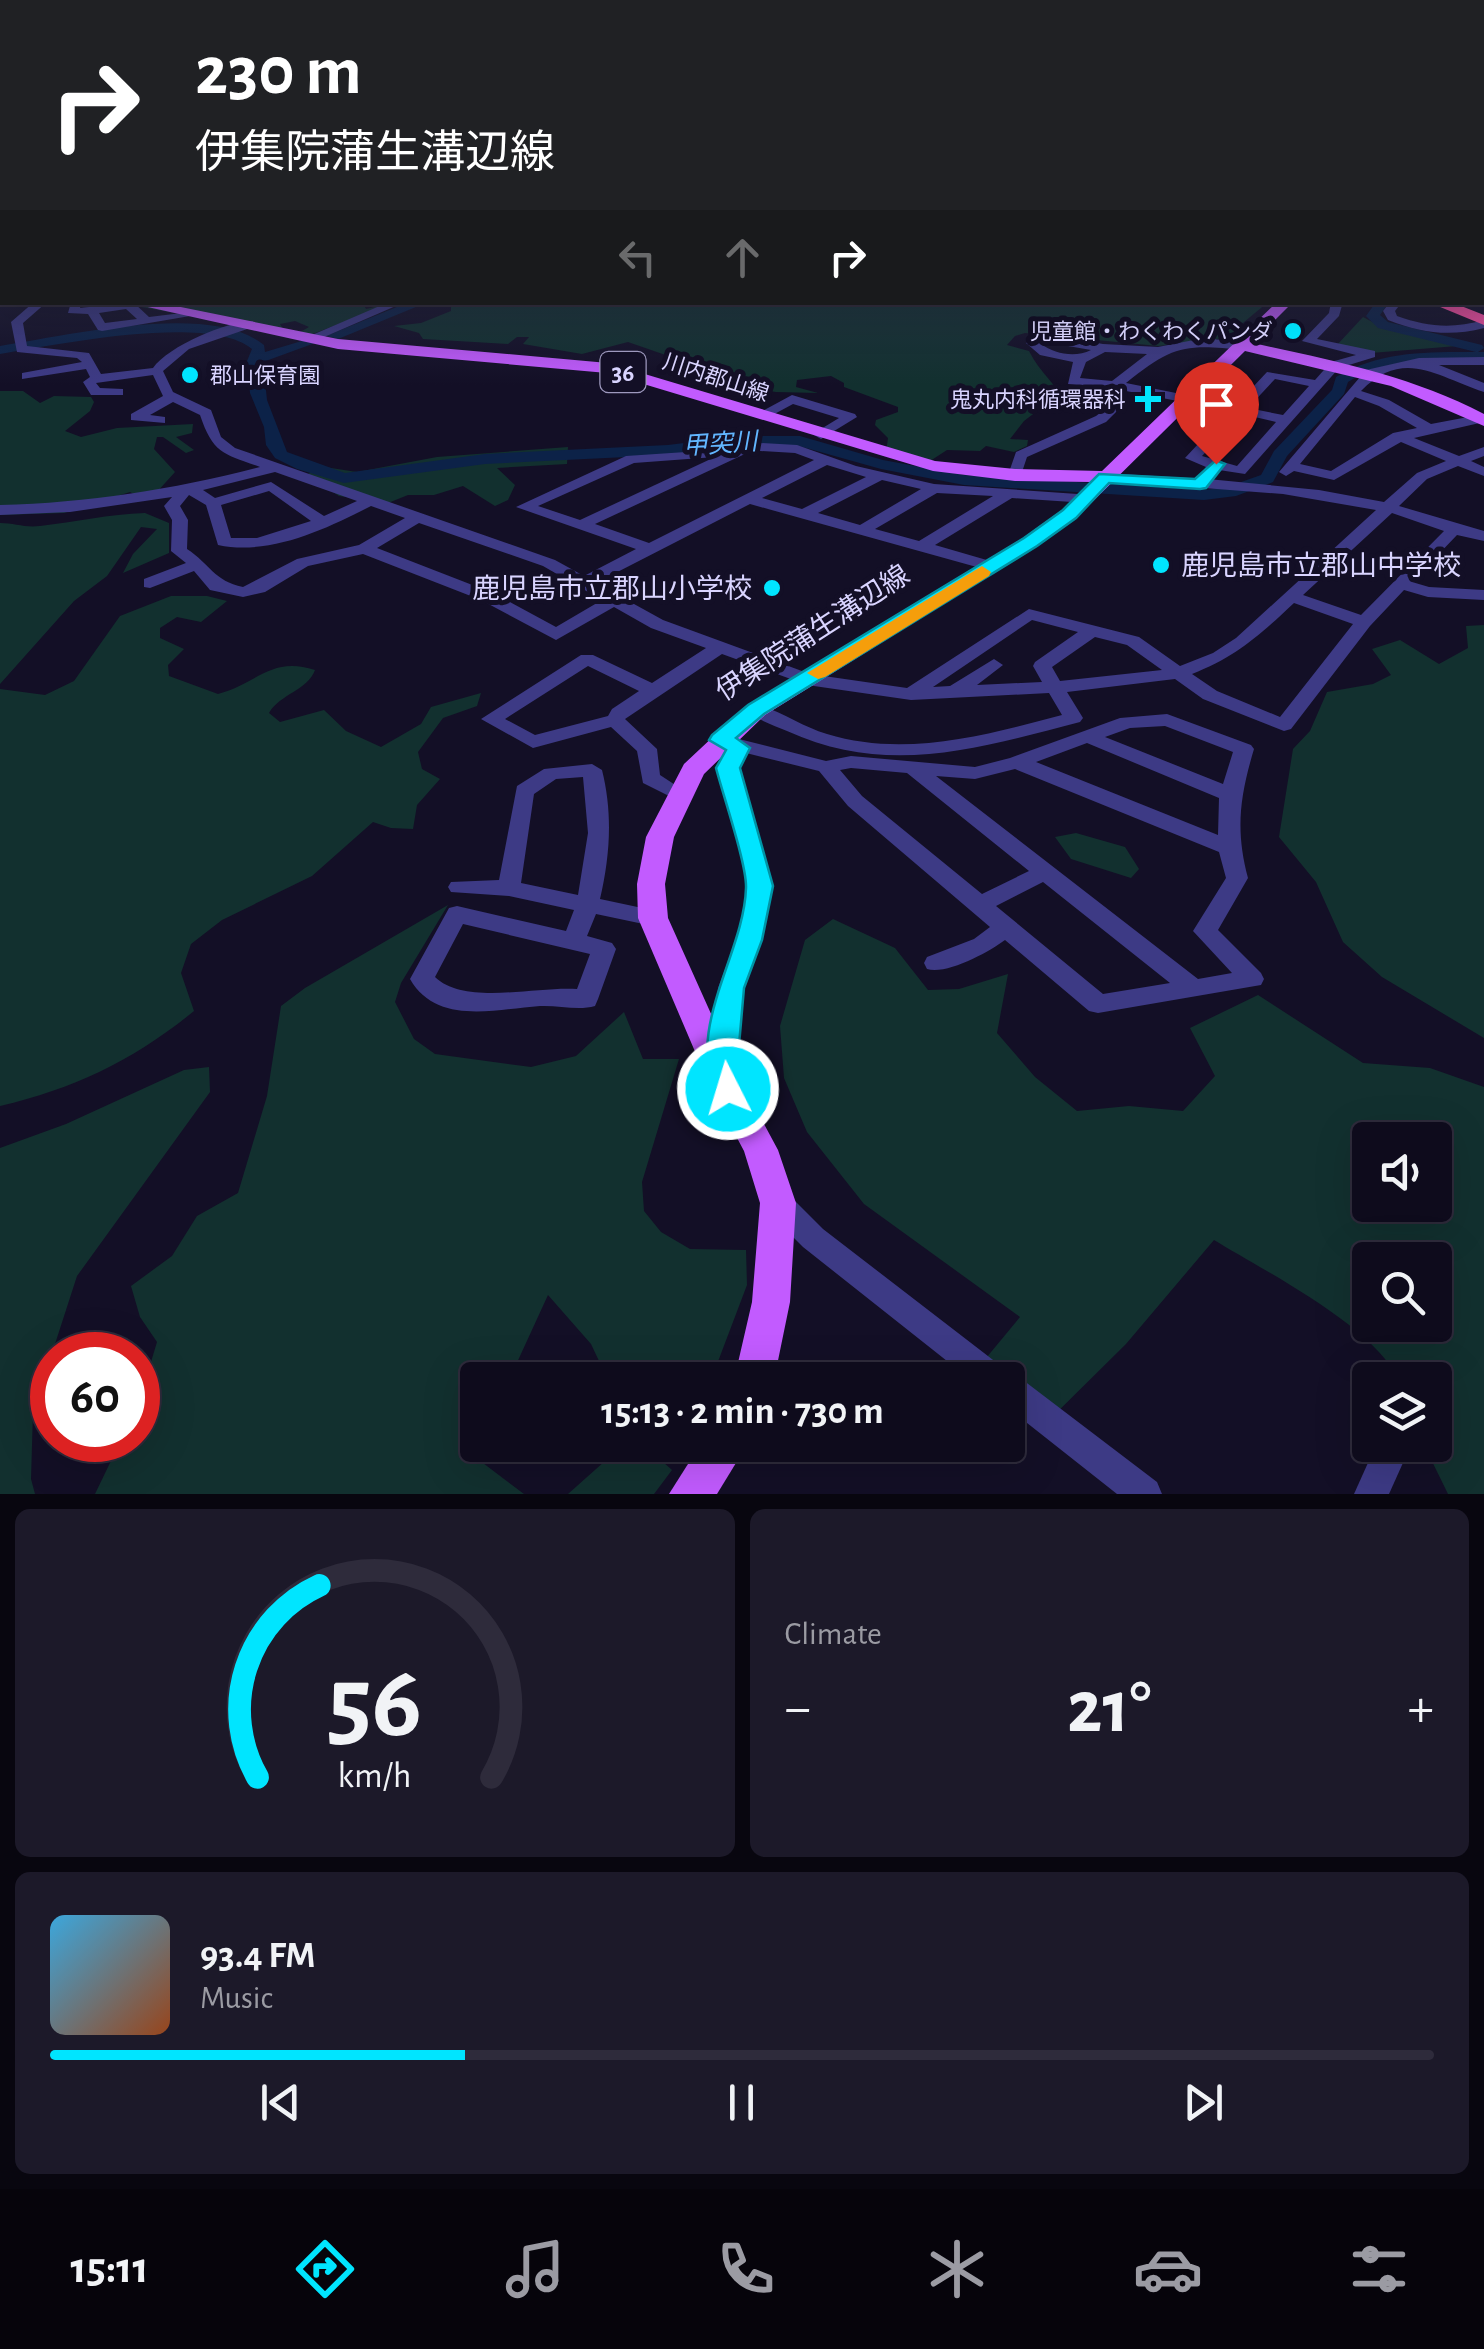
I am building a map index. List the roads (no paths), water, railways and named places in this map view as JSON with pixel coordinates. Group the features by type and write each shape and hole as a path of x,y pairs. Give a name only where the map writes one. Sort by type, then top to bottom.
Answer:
{"highway":[{"path":"1459,305 1484,322"}],"main road":[{"name":"川内郡山線","path":"146,305 338,344 608,368 933,466 1094,489"},
{"name":"伊集院蒲生溝辺線","path":"758,1362 771,1302 778,1203 761,1150 673,970 653,918 654,858 679,794 693,770 730,744 756,710 1054,526 1283,305"},
{"path":"1244,346 1369,372 1418,387 1483,419"},
{"path":"692,1494 714,1462"}],"street":[{"path":"19,337 40,305"},
{"path":"75,305 72,310 92,311 102,326 190,314"},
{"path":"311,338 393,305"},
{"path":"1316,384 1272,375 1192,458 1240,471 1316,384 1337,366 1371,354 1308,341 1335,314 1336,305"},
{"path":"1394,305 1389,311 1392,318 1435,332 1448,334 1484,322"},
{"path":"0,319 19,337"},
{"path":"27,376 158,371 171,356 246,326"},
{"path":"0,336 19,337 80,354 93,372"},
{"path":"1103,348 1080,360 1044,352 1032,343 1044,338 1103,348 1158,351 1193,342 1244,346"},
{"path":"1015,475 1021,455 1101,419 1110,411 1116,385 1158,351"},
{"path":"1080,360 1073,381 1189,398 1286,420"},
{"path":"1273,489 1369,372 1419,362 1479,363"},
{"path":"1419,362 1484,388"},
{"path":"158,371 171,397 206,413 216,440 230,451 549,563 657,624 718,649 807,679 911,694 1056,687 1178,673 1230,650 1422,476 1484,451"},
{"path":"93,372 88,382 96,392 118,392"},
{"path":"1352,392 1384,403 1426,428"},
{"path":"160,420 136,417 171,397"},
{"path":"762,414 792,399 850,417 821,435"},
{"path":"1291,466 1334,476 1356,457 1398,436 1483,419"},
{"path":"1398,436 1484,472"},
{"path":"652,549 524,507 632,459 778,446 934,488 1009,493 1200,484 1273,489 1388,508 1484,536"},
{"path":"581,525 744,449"},
{"path":"586,581 827,459"},
{"path":"1200,484 1216,464"},
{"path":"0,510 72,509 188,491 272,468"},
{"path":"804,514 878,476"},
{"path":"188,491 213,503 271,486 321,522"},
{"path":"862,530 934,488"},
{"path":"188,491 172,506 180,520 179,551 216,586 243,592 259,588 303,562 364,549 416,518"},
{"path":"921,547 1009,493"},
{"path":"750,499 992,566"},
{"path":"213,503 224,542 235,545 272,539 368,501"},
{"path":"911,694 1029,614 1134,641 1210,696 1284,725 1364,622 1454,530"},
{"path":"364,549 442,576 518,611 587,659 654,691"},
{"path":"150,583 197,564"},
{"path":"1402,584 1428,592 1484,595"},
{"path":"1292,597 1364,622"},
{"path":"556,636 614,600"},
{"path":"756,710 823,740 892,750 965,746 1072,718 1042,666 1091,631"},
{"path":"587,659 491,719 533,742 615,720 619,713 718,649"},
{"path":"953,693 994,665"},
{"path":"615,720 646,749 650,778 679,794"},
{"path":"722,1068 730,988 748,940 760,886 728,768 730,744 826,767 851,762 975,773 1017,762 1126,722 1167,720 1244,750 1230,795 1229,848 1237,878 1205,931 1252,979 1098,1004 855,801 826,767"},
{"path":"1084,735 1230,795"},
{"path":"1017,762 1229,848"},
{"path":"914,769 1194,989"},
{"path":"509,888 524,791 551,773 592,770 600,793 590,907 574,940"},
{"path":"980,906 1045,872"},
{"path":"459,887 509,888 653,918"},
{"path":"457,914 574,940 604,949 586,999 541,996 471,1004 431,990 422,979 457,914"},
{"path":"936,963 982,945 1006,927"},
{"path":"778,1203 813,1238 974,1362"},
{"path":"1025,1401 1146,1494"},
{"path":"1371,1494 1386,1462"}],"waterway":[{"path":"333,336 414,305"},
{"path":"1381,305 1373,316 1383,325 1477,348"},
{"name":"甲突川","path":"0,350 138,331 217,330 244,336 259,348 257,360"},
{"path":"257,360 310,340"},
{"name":"甲突川","path":"257,360 259,400 281,455 344,478 485,459 668,450 740,441 800,441 881,464 964,480 1204,495 1230,492 1267,478 1280,454 1339,391 1341,380 1357,370 1391,359 1484,356"}],"place":[{"name":"児童館・わくわくパンダ","path":"1293,331"},
{"name":"郡山保育園","path":"190,375"},
{"name":"鬼丸内科循環器科","path":"1148,399"},
{"name":"鹿児島市立郡山中学校","path":"1161,565"},
{"name":"鹿児島市立郡山小学校","path":"772,588"}]}
